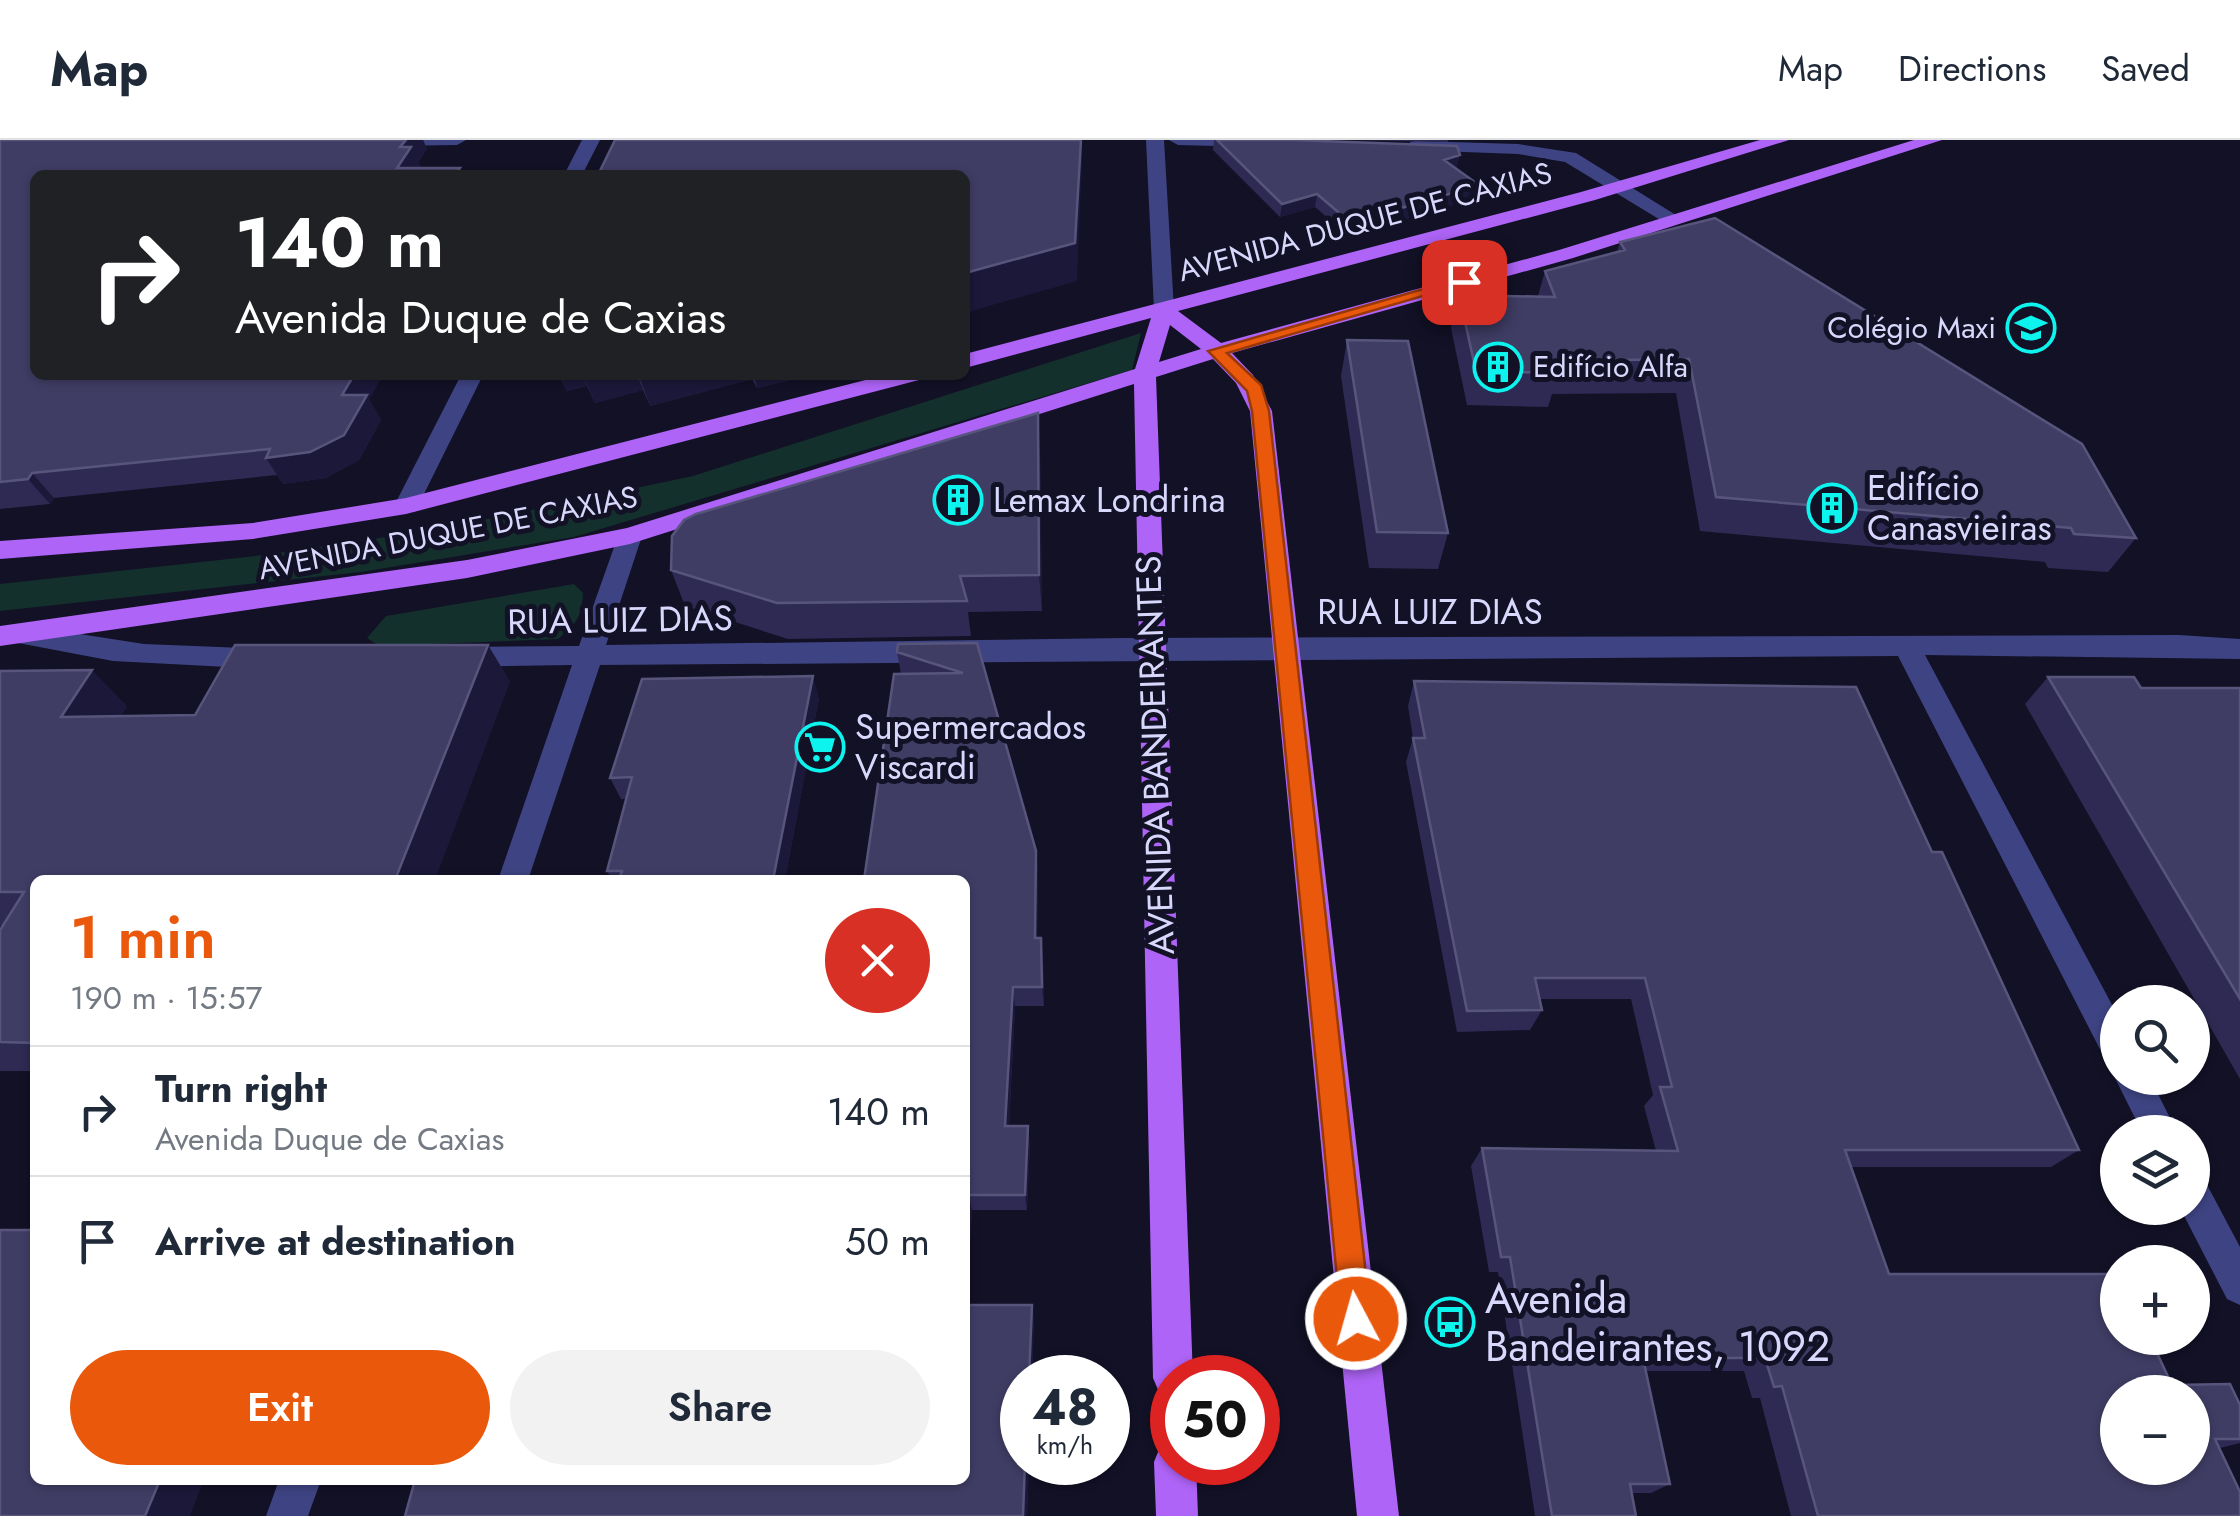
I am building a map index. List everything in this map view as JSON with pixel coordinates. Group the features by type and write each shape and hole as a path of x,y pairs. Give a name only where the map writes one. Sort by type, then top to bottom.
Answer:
{"main road":[{"name":"AVENIDA DUQUE DE CAXIAS","path":"970,360 1780,140"},
{"name":"AVENIDA DUQUE DE CAXIAS","path":"11,635 447,572 630,536 1216,351 1674,220 1933,140"},
{"path":"1164,310 1216,351 1255,389 1261,411 1283,648 1378,1516"},
{"name":"AVENIDA BANDEIRANTES","path":"1164,310 1145,373 1172,1355"},
{"name":"AVENIDA DUQUE DE CAXIAS","path":"0,550 252,531 406,506 892,380"},
{"path":"1175,1485 1176,1516"}],"street":[{"path":"361,142 458,140"},
{"path":"576,170 591,140"},
{"path":"1155,140 1164,310"},
{"path":"1178,140 1272,142"},
{"path":"1518,149 1550,140"},
{"path":"1404,146 1518,149 1570,157 1674,220"},
{"path":"406,506 469,380"},
{"path":"514,875 630,536"},
{"path":"11,635 80,649 148,656 295,659"},
{"name":"RUA LUIZ DIAS","path":"433,658 1152,648 2178,645 2240,649"},
{"path":"1907,646 2100,1016"},
{"path":"2208,1225 2240,1286"},
{"path":"288,1516 298,1485"}],"green space":[{"path":"1141,333 1132,370 574,537 361,572 0,611 0,584 264,555 440,529 693,476"},
{"path":"574,584 583,593 581,608 574,624 558,639 379,646 367,638 386,616"}],"building":[{"path":"0,140 406,140 400,147 411,147 397,168 460,168 30,170 30,380 351,380 342,395 367,395 344,435 310,452 266,458 270,449 32,473 28,479 0,482"},
{"path":"615,140 1081,140 1075,243 970,272 970,170 600,170"},
{"path":"1217,140 1457,146 1460,155 1444,160 1479,185 1351,223 1317,194 1282,204"},
{"path":"1715,218 2082,444 2136,538 2074,534 2071,528 1716,497 1689,359 1556,361 1559,373 1476,371 1459,295 1555,297 1545,271 1625,250 1620,242"},
{"path":"1347,340 1408,341 1448,533 1377,532"},
{"name":"Lemax Londrina","path":"1038,413 1039,575 960,576 967,601 777,603 671,570 672,536 684,520 696,514"},
{"path":"977,643 1036,851 1035,938 1041,938 1042,987 1013,987 1005,1126 1028,1126 1025,1195 970,1195 970,875 865,875 894,674 963,673 897,652 898,644"},
{"path":"235,645 488,645 397,875 30,875 30,1043 0,1042 0,930 24,892 0,892 0,671 92,670 61,717 195,715"},
{"path":"813,676 774,875 621,875 622,871 607,871 632,777 610,778 642,679"},
{"path":"2048,677 2134,677 2141,688 2240,688 2240,999"},
{"path":"1414,681 1856,687 1932,852 1942,852 2079,1150 1845,1150 1889,1274 2100,1274 2100,1355 2158,1355 2167,1375 2100,1375 2100,1485 2210,1485 2210,1384 2230,1384 2240,1405 2240,1439 2215,1439 2240,1492 2240,1516 1818,1516 1782,1386 1774,1387 1765,1358 1643,1358 1670,1484 1630,1484 1636,1516 1552,1516 1510,1257 1501,1257 1482,1148 1678,1151 1660,1087 1672,1087 1645,978 1535,978 1542,1010 1467,1011 1413,738 1425,738"},
{"path":"0,1230 30,1230 30,1485 158,1485 145,1516 0,1516"},
{"path":"970,1305 1032,1305 1030,1355 1000,1355 1000,1485 1024,1485 1023,1516 405,1516 414,1485 970,1485"}],"place":[{"name":"Colégio Maxi","path":"2031,328"},
{"name":"Edifício Alfa","path":"1498,367"},
{"name":"Lemax Londrina","path":"958,500"},
{"name":"Edifício Canasvieiras","path":"1832,508"},
{"name":"Supermercados Viscardi","path":"820,747"},
{"name":"Avenida Bandeirantes, 1092","path":"1450,1322"}],"route":[{"path":"1356,1319 1261,411 1255,389 1216,351 1464,282"}]}
